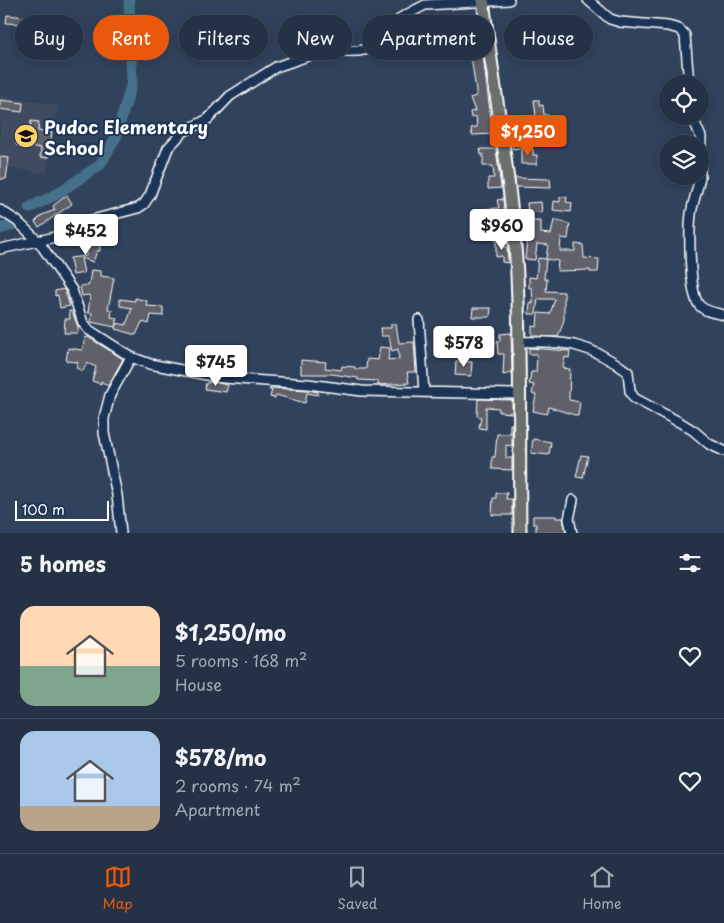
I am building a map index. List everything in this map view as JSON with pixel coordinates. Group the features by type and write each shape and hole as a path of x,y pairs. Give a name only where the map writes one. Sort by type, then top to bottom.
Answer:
{"main road":[{"path":"483,1 511,205 517,275 520,533"}],"street":[{"path":"0,249 38,242 67,233 88,222 138,208 150,195 168,148 183,132 208,119 230,96 276,67 319,52 358,51 374,48 402,17 425,5 509,0"},
{"path":"588,0 610,19 620,22 668,26 679,29 685,36 687,75"},
{"path":"698,185 691,214 690,244 694,292 700,306 707,311 724,315"},
{"path":"0,210 18,221 38,242 72,290 88,330 131,357 166,368 223,378 362,390 519,394"},
{"path":"419,320 424,392"},
{"path":"518,342 546,342 587,348 628,372 630,391 634,398 682,423 709,444 724,450"},
{"path":"121,533 117,495 104,433 104,418 110,395 131,357"},
{"path":"572,533 569,519 573,500"}],"shaded area":[{"name":"Pudoc Elementary School","path":"0,96 58,105 46,174 0,166"}],"building":[{"path":"7,15 15,16 15,23 6,23"},
{"path":"472,60 484,60 492,128 493,127 495,138 494,134 472,135 471,128 477,127 476,116 471,118 470,112 475,111 470,98 476,96"},
{"path":"0,100 23,103 22,112 0,109"},
{"path":"534,100 539,100 539,106 543,105 544,115 548,115 548,125 537,125"},
{"path":"524,115 526,130 519,131 520,148 513,149 509,117"},
{"path":"31,121 39,122 38,131 52,133 48,158 40,157 41,148 16,145 18,129 30,130"},
{"path":"480,149 496,149 501,188 488,189 488,178 494,178 493,166 483,166 483,154 481,155"},
{"path":"521,149 533,149 533,155 537,155 537,164 521,164"},
{"path":"0,157 9,158 6,179 0,179"},
{"path":"515,178 550,179 551,188 516,187"},
{"path":"67,195 72,204 39,227 35,222 42,215 55,210 53,206"},
{"path":"560,197 567,197 566,202 572,203 571,212 553,210 554,201 560,202"},
{"path":"503,199 506,227 496,228 495,217 485,218 485,209 499,208 497,200"},
{"path":"541,202 542,212 528,213 527,203"},
{"path":"554,220 570,224 568,239 561,238 560,251 575,251 575,244 583,245 584,258 599,259 598,272 590,272 590,270 557,271 558,261 546,259 548,245 537,244 535,260 525,259 528,230 526,230 526,221 541,221 541,233 551,234"},
{"path":"99,238 100,251 97,251 93,262 81,258 84,273 73,275 70,258 86,256 86,240"},
{"path":"503,239 504,247 507,247 508,263 502,262 502,256 496,257 496,240"},
{"path":"538,258 546,259 544,279 547,279 546,291 564,292 564,320 558,337 532,336 532,326 537,327 538,313 550,314 555,299 538,299 536,314 529,314 530,303 533,304 532,288 529,288 529,277 536,278"},
{"path":"91,270 101,271 101,276 114,278 108,309 112,310 111,317 117,318 115,327 91,322 92,313 88,313 90,297 89,295 82,296 80,286 89,285"},
{"path":"64,289 70,306 60,308 58,295 55,296 55,291"},
{"path":"135,298 147,301 146,306 163,307 163,316 151,315 149,324 142,322 136,335 115,329 117,323 126,325 132,308 120,306 120,299 135,301"},
{"path":"473,308 491,308 490,317 472,317"},
{"path":"69,311 72,311 78,327 78,333 64,333 65,319 70,319"},
{"path":"391,324 396,324 399,343 414,342 416,372 407,372 409,383 378,385 378,381 358,380 358,378 332,374 301,374 301,360 326,362 325,368 341,370 342,366 366,369 367,359 378,360 380,347 390,348 388,360 399,359 398,349 392,351 389,336 381,336 380,328 391,328"},
{"path":"511,333 512,373 503,375 504,354 498,354 497,341 500,341 500,334"},
{"path":"88,337 123,359 108,386 101,381 101,384 92,381 96,367 87,363 83,371 76,368 78,362 66,361 68,348 82,350 85,338"},
{"path":"529,348 570,351 569,358 565,357 563,368 570,369 569,400 580,402 578,416 549,407 547,414 533,411 536,395 532,394 534,385 529,384 531,372 536,372 537,354 529,354"},
{"path":"456,361 472,362 471,376 455,375"},
{"path":"213,382 228,385 226,392 205,389 206,383"},
{"path":"270,388 307,390 318,392 318,395 307,393 305,403 276,395 275,398 270,397 272,390 269,390"},
{"path":"478,399 512,400 512,413 499,412 499,408 486,407 486,429 479,428 481,417 477,416"},
{"path":"510,424 512,424 512,446 506,445 506,458 512,458 512,470 492,469 492,457 495,457 497,434 510,434"},
{"path":"533,439 551,442 549,455 531,453"},
{"path":"581,455 588,456 583,478 576,477"},
{"path":"496,493 507,493 506,499 512,499 512,515 492,515 493,498 496,498"},
{"path":"533,516 556,516 556,518 563,518 566,533 536,533 536,524 533,524"}],"waterway":[{"path":"29,208 55,195 100,165 116,137 132,82 129,0"},
{"path":"0,229 12,225"}],"place":[{"name":"Pudoc Elementary School","path":"26,136"}]}
